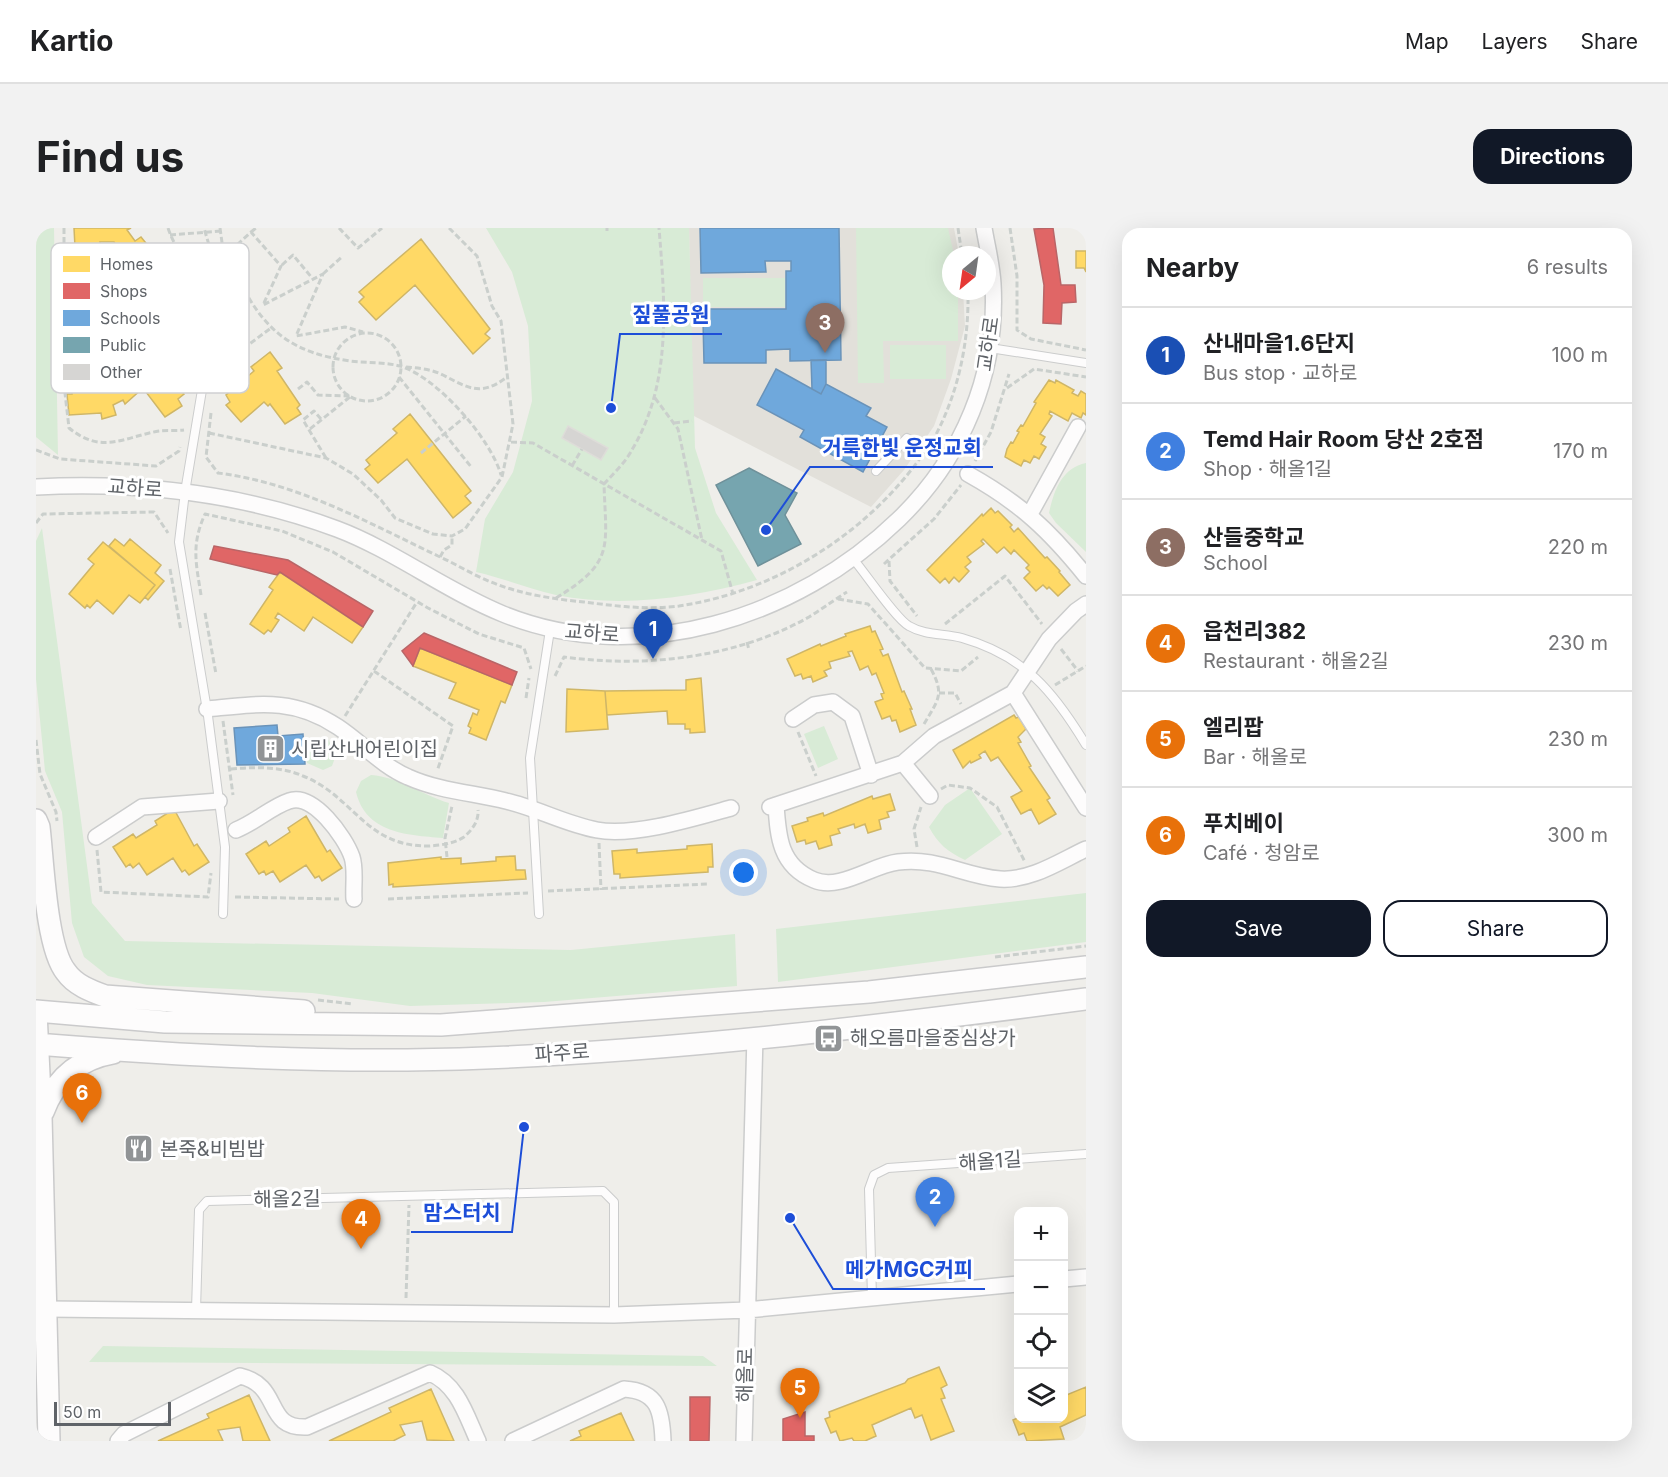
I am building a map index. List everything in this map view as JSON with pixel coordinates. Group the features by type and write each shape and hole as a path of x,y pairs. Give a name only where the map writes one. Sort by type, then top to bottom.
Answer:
{"main road":[{"path":"36,820 39,827 54,944 65,972 88,990 105,996 365,1015"},
{"name":"파주로","path":"36,1012 165,1022 365,1015 441,1025 846,993 1086,967"},
{"name":"파주로","path":"37,1044 306,1060 485,1058 670,1046 1086,999"},
{"path":"36,1012 47,1309 49,1441"},
{"path":"39,1108 60,1079 79,1064 100,1055 133,1050"}],"street":[{"name":"교하로","path":"36,486 105,484 185,492 284,511 340,530 477,603 550,630 616,637 674,633 767,607 829,576 854,560 909,510 947,461 965,430 981,389 990,348 993,281 984,228"},
{"path":"1030,514 1078,427"},
{"path":"968,474 1002,493 1030,514 1086,576"},
{"path":"1086,604 1052,636 1014,693 934,736 909,758 871,775 773,806 779,844 796,870 816,882 840,882 896,862 927,860 1002,879 1034,873 1086,849"},
{"path":"1014,693 1086,808"},
{"path":"207,709 266,702 303,708 338,727 374,756 408,777 436,777 456,791 508,801 598,831 649,828 731,808"},
{"path":"793,718 814,705 833,702 852,716 871,775"},
{"path":"909,758 930,796"},
{"path":"237,830 254,823 289,800 302,799 313,803 331,824 352,858 354,899"},
{"path":"96,837 142,807 219,801"},
{"name":"해올로","path":"744,1441 755,1036"},
{"path":"1068,1279 1086,1277"},
{"path":"47,1309 614,1315 747,1310 1014,1284"},
{"path":"118,1441 123,1434 240,1376 255,1379 292,1435 430,1373 443,1378 454,1390 478,1441"},
{"path":"513,1441 624,1389 642,1390 653,1400 663,1417 663,1441"}],"lane":[{"path":"990,348 1086,363"},
{"path":"202,393 179,542 207,709 225,847 223,914"},
{"path":"876,471 907,438 947,461"},
{"path":"854,560 907,625 926,634 960,638 990,648 1028,670 1056,697 1086,745"},
{"path":"539,914 530,758 550,630"},
{"name":"해올1길","path":"872,1297 869,1189 874,1175 888,1168 1086,1154"},
{"name":"해올2길","path":"196,1310 199,1210 207,1201 409,1198 603,1191 614,1202 614,1315"}],"path":[{"path":"168,228 175,243"},
{"path":"239,243 256,228"},
{"path":"339,228 358,248 382,228"},
{"path":"554,599 581,582 598,566 606,547 604,484 633,450 655,398 663,357 663,272 659,228"},
{"path":"958,228 961,246"},
{"path":"1011,228 1017,276 1017,330 1031,339 1086,350"},
{"path":"449,229 477,256 492,306 501,321 513,424 502,477 465,529 452,536 433,534 395,518 381,500 353,474 326,458 209,433 206,457 218,473 244,477 314,497 491,582 554,599 623,607 678,606 733,594 764,582 826,549 909,474 939,428 948,411 960,372 968,329 968,300"},
{"path":"171,235 220,230"},
{"path":"251,232 281,266"},
{"path":"314,279 293,255 281,266 263,305 314,279 323,274 343,256"},
{"path":"298,389 307,382 318,395 351,396 369,401 382,398 393,389 399,377 401,367 397,351 387,339 345,327 296,336 323,274"},
{"path":"249,295 278,336 303,350 334,358 424,369 443,375 456,385 478,388 496,385 507,376"},
{"path":"249,344 271,328"},
{"path":"351,396 335,381 332,368 334,358 343,342 363,332"},
{"path":"401,367 417,374 466,416 484,437 498,462 502,477"},
{"path":"1006,389 1034,369 1086,377"},
{"path":"399,377 471,468"},
{"path":"65,393 69,428 83,440 107,443 130,441 159,431 185,430"},
{"path":"309,429 351,396"},
{"path":"655,398 678,429 702,540"},
{"path":"322,420 314,411 303,420 326,458"},
{"path":"421,453 466,416"},
{"path":"36,450 60,459 156,465 179,451 187,419"},
{"path":"674,423 693,421"},
{"path":"934,426 939,428"},
{"path":"511,442 533,443 721,551 733,594"},
{"path":"573,466 582,449"},
{"path":"36,523 43,514 154,512"},
{"path":"201,595 194,549 196,534 205,514 282,531 333,552 417,602 479,634 524,648"},
{"path":"440,557 444,550 452,545 452,536"},
{"path":"942,626 1005,576 1078,671"},
{"path":"513,588 514,583"},
{"path":"554,686 564,657 601,662 671,659 725,650 808,617 847,592"},
{"path":"836,599 868,604 917,662 925,668 961,671 974,658 981,656"},
{"path":"338,727 417,602"},
{"path":"205,613 216,674"},
{"path":"747,642 749,651"},
{"path":"909,758 925,723 939,702 939,684 931,669"},
{"path":"374,671 453,726 436,777"},
{"path":"939,693 955,693 968,716"},
{"path":"793,718 821,789"},
{"path":"36,740 40,774 56,812 57,823"},
{"path":"231,769 275,768 302,775 327,788 376,833 400,842 422,846 445,845 461,839 473,829 479,814 475,795"},
{"path":"436,777 447,773"},
{"path":"919,861 914,829 919,809 930,796 948,785 970,788 997,807 1014,837 1022,858 1034,873"},
{"path":"447,857 445,845 456,791"},
{"path":"598,831 601,890"},
{"path":"96,837 100,892 208,897 212,867"},
{"path":"547,881 548,892 706,884"},
{"path":"388,899 528,893"},
{"path":"232,897 354,899"},
{"path":"993,958 1086,946"},
{"path":"307,1000 365,1015"},
{"path":"406,1312 409,1198"}],"shaded area":[{"path":"689,228 954,228 957,246 942,246 942,300 964,300 965,326 951,379 934,426 904,470 871,507 692,415"}],"green space":[{"path":"36,228 54,228 54,243 51,243 51,393 57,393 58,455 36,437"},
{"path":"486,228 689,228 695,448 716,513 757,580 682,596 606,601 556,595 476,572 485,519 513,472 532,401 528,326 512,272"},
{"path":"856,228 948,228 952,246 942,246 942,300 958,300 958,341 883,341 884,383 858,383"},
{"path":"703,278 785,278 785,307 703,307"},
{"path":"890,345 946,345 946,379 890,379"},
{"path":"1086,463 1086,552 1056,523 1049,513 1060,481 1071,470"},
{"path":"42,528 92,903 125,941 571,950 735,934 737,986 544,1002 410,1006 312,993 147,985 108,976 84,957 72,923 62,812 45,771 36,679 36,541"},
{"path":"824,726 838,759 818,768 804,734"},
{"path":"328,739 336,755 332,766 323,770 307,763 306,741"},
{"path":"371,775 391,779 449,803 443,838 402,833 378,824 361,806 356,792 361,781"},
{"path":"970,788 1002,834 965,860 944,847 929,827 945,805"},
{"path":"1086,893 1086,942 778,982 776,929"},
{"path":"103,1346 703,1356 717,1366 89,1362"}],"building: Homes":[{"path":"74,228 131,228 127,230 135,241 141,237 146,243 100,242 75,243"},
{"path":"421,239 490,329 485,334 490,338 473,354 415,285 376,320 359,302 364,297 359,292"},
{"path":"1076,251 1086,251 1086,272 1084,268 1076,268"},
{"path":"270,352 282,368 277,371 300,405 297,408 301,414 285,424 270,404 268,406 264,402 241,422 226,405 230,402 226,395 249,393 249,375 254,371 251,367"},
{"path":"1049,380 1055,383 1056,380 1074,390 1072,393 1078,396 1081,391 1086,394 1086,415 1083,413 1081,418 1072,413 1068,421 1050,411 1049,414 1052,416 1040,434 1045,437 1041,444 1046,447 1039,459 1034,456 1030,463 1024,460 1021,466 1005,457 1007,449 1011,442 1013,443 1019,432 1017,431 1021,425 1023,426 1036,403 1034,402"},
{"path":"137,393 125,404 123,400 113,405 116,415 102,419 101,413 69,415 67,394"},
{"path":"147,393 183,393 178,399 182,406 165,417"},
{"path":"410,414 471,491 465,496 471,503 453,518 407,459 378,483 365,469 370,465 366,460 397,433 393,429"},
{"path":"991,508 995,513 998,511 1012,525 1010,527 1014,532 1018,528 1060,571 1070,585 1058,596 1049,587 1047,589 1043,585 1036,591 1024,578 1030,572 1026,568 1029,565 1014,550 1011,554 1004,547 997,553 983,539 981,541 984,544 967,557 971,562 965,567 969,571 959,582 954,577 949,583 945,578 940,583 927,570 982,514 983,516"},
{"path":"115,539 124,546 130,539 161,565 155,573 164,581 148,600 145,597 155,585 109,546"},
{"path":"103,542 155,585 140,603 129,595 113,614 97,600 90,608 87,605 85,608 69,594 94,564 88,559"},
{"path":"280,572 363,627 352,643 313,617 304,631 278,613 275,618 279,620 271,632 268,630 264,634 250,624 273,590 269,587"},
{"path":"870,626 872,632 875,631 883,649 880,650 883,656 888,654 902,692 904,691 912,709 910,709 916,725 900,732 896,720 892,721 890,716 882,719 875,702 883,699 881,694 884,693 876,673 872,675 868,666 860,670 852,651 848,652 850,656 829,662 831,668 824,671 827,676 813,682 811,676 803,679 801,674 795,676 787,659 820,644 821,646 846,636 845,634"},
{"path":"420,648 512,685 505,703 501,701 486,740 469,733 471,728 468,726 473,713 477,715 479,710 449,698 456,683 413,666"},
{"path":"701,678 705,732 690,733 690,729 685,729 685,724 668,724 667,711 607,715 605,691 686,690 686,680"},
{"path":"567,689 605,691 608,729 566,732"},
{"path":"1014,715 1016,718 1019,717 1026,729 1018,737 1021,742 1018,743 1031,766 1029,767 1050,798 1047,800 1056,814 1039,824 1031,809 1021,814 1011,797 1022,791 998,757 991,761 985,751 979,755 981,758 971,763 970,761 963,768 953,750"},
{"path":"890,794 895,810 887,812 889,817 879,820 881,829 868,833 865,824 855,828 854,824 838,829 840,833 830,836 832,845 819,849 816,841 806,844 805,840 797,842 792,826 808,821 807,818 823,813 824,816 872,796 873,799"},
{"path":"174,809 194,846 197,844 209,862 189,875 185,870 182,872 173,858 147,875 139,863 133,868 130,864 126,867 113,847 133,834 136,838 157,825 155,821"},
{"path":"306,816 327,852 330,850 342,868 322,881 319,876 315,878 306,865 280,882 273,871 266,875 264,871 259,874 246,854 266,841 269,846 290,832 288,828"},
{"path":"712,844 713,867 708,867 708,872 620,878 620,874 614,874 612,851 637,849 637,853 687,849 687,846"},
{"path":"515,856 516,870 525,870 526,879 393,887 393,884 389,885 388,863 441,857 441,859 461,858 461,864 496,861 496,857"},
{"path":"939,1367 947,1385 941,1388 945,1398 941,1399 954,1431 931,1440 922,1415 915,1418 911,1408 872,1425 876,1436 865,1441 854,1441 852,1438 840,1441 836,1431 831,1433 825,1419 830,1417 829,1412 905,1383 908,1379"},
{"path":"1086,1387 1086,1415 1060,1427 1064,1439 1027,1441 1024,1433 1019,1435 1014,1423 1068,1423 1068,1394"},
{"path":"431,1389 454,1441 427,1440 422,1421 400,1425 405,1435 393,1441 329,1441 391,1412 389,1408"},
{"path":"249,1395 270,1441 243,1441 240,1427 218,1430 223,1441 158,1441 209,1418 207,1414"},
{"path":"621,1413 634,1441 570,1441 581,1436 579,1431"}],"building: Shops":[{"path":"1053,228 1061,285 1075,285 1076,302 1062,303 1061,324 1043,323 1044,285 1034,229"},
{"path":"214,546 288,560 373,611 363,627 280,572 277,575 210,559"},
{"path":"424,633 517,672 512,685 420,648 413,666 402,651"},
{"path":"690,1397 710,1397 709,1441 690,1441"},
{"path":"805,1412 805,1436 814,1436 814,1441 783,1441 783,1419"}],"building: Schools":[{"path":"700,228 839,228 841,360 790,361 790,349 766,350 766,363 704,363 703,321 710,321 710,309 786,309 786,271 791,271 791,261 765,261 766,272 701,273"},
{"path":"811,360 826,360 826,384 821,394 812,389"},
{"path":"776,369 821,394 826,384 871,408 866,416 887,427 863,472 800,437 804,430 757,405"},
{"name":"시립산내어린이집","path":"277,725 278,736 303,734 305,764 237,765 234,728"}],"building: Public":[{"path":"749,468 797,493 785,515 801,544 758,566 716,485"}],"building: Other":[{"path":"568,426 608,448 601,460 562,438"}],"place":[{"name":"산들중학교","path":"825,353"},
{"name":"짚풀공원","path":"611,408"},
{"name":"거룩한빛 운정교회","path":"766,530"},
{"name":"산내마을1.6단지","path":"653,659"},
{"name":"시립산내어린이집","path":"270,749"},
{"name":"해오름마을중심상가","path":"829,1038"},
{"name":"푸치베이","path":"82,1123"},
{"name":"맘스터치","path":"524,1127"},
{"name":"본죽&비빔밥","path":"139,1149"},
{"name":"메가MGC커피","path":"790,1218"},
{"name":"Temd Hair Room 당산 2호점","path":"935,1227"},
{"name":"읍천리382","path":"361,1249"},
{"name":"엘리팝","path":"800,1418"}]}
